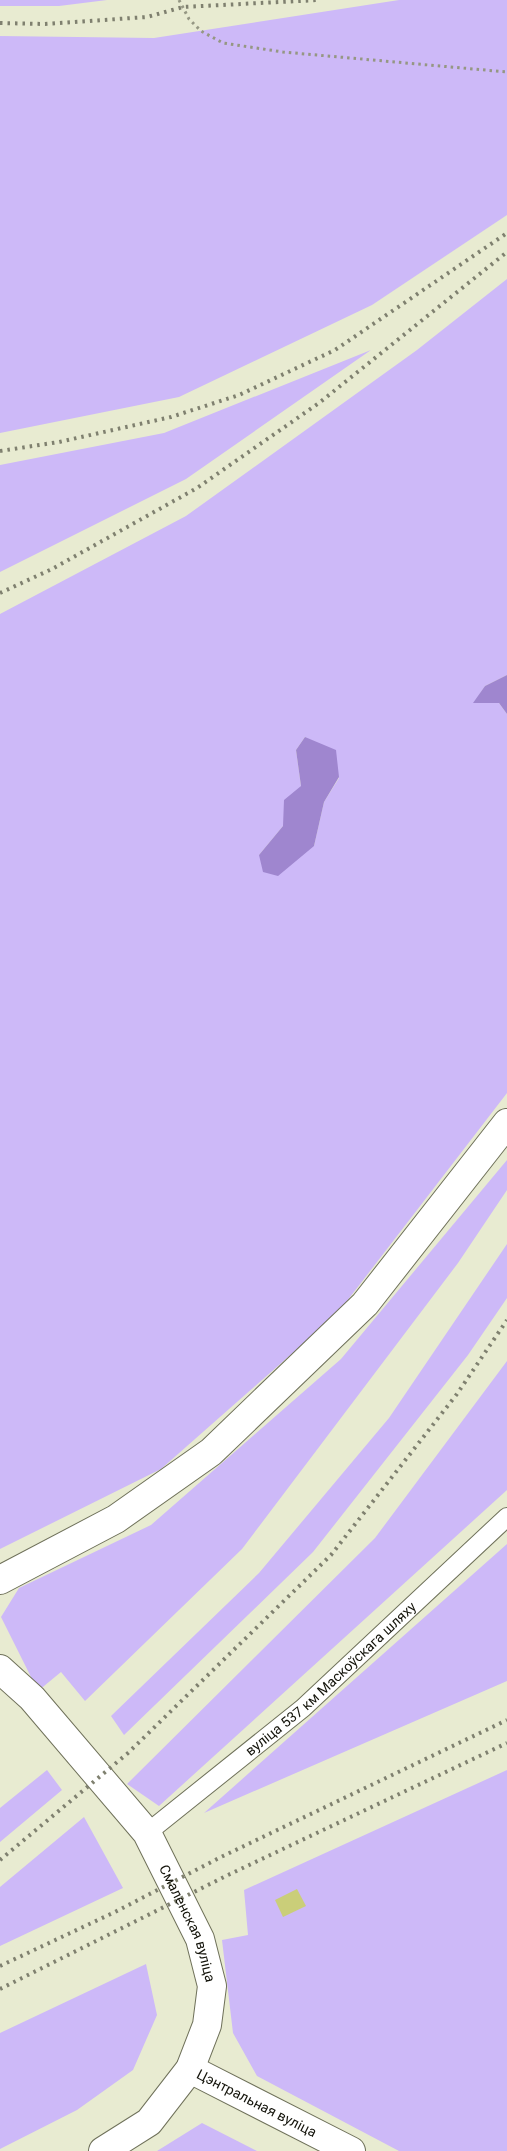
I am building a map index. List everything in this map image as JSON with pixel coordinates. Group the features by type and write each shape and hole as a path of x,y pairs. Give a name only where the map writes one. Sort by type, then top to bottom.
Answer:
{"street":[{"path":"0,1580 116,1519 211,1452 365,1304 507,1123"},
{"name":"Смаленская вуліца","path":"0,1669 32,1698 147,1833 200,1940 212,1986 207,2025 190,2069 149,2122 103,2151"},
{"name":"Цэнтральная вуліца","path":"190,2069 351,2151"}],"lane":[{"name":"вуліца 537 км Маскоўскага шляху","path":"147,1833 303,1708 507,1517"}],"path":[{"path":"179,0 189,19 201,31 223,43 292,52 507,72"}],"shaded area":[{"path":"0,0 107,0 59,6 0,6"},
{"path":"399,0 507,0 507,215 372,305 179,397 0,433 0,36 154,38"},
{"path":"507,279 507,675 485,686 474,703 499,703 507,714 507,1093 337,1314 161,1469 0,1549 0,614 186,516 417,350","holes":["305,737 339,778 324,802 314,846 259,855 283,826 301,786 296,750"]},
{"path":"371,350 186,479 0,572 0,465 164,433"},
{"path":"507,675 507,714 499,703 473,703 485,686"},
{"path":"305,737 336,750 339,777 324,802 314,846 278,876 263,872 259,855 283,826 284,800 301,786 296,750"},
{"path":"507,1160 507,1190 458,1263 242,1549 85,1701 61,1672 38,1691 1,1617 19,1588 151,1525 341,1359"},
{"path":"507,1244 507,1298 468,1355 313,1552 124,1735 111,1716 259,1573 389,1418"},
{"path":"507,1361 507,1490 159,1806 127,1784 375,1538"},
{"path":"507,1544 507,1681 204,1813"},
{"path":"47,1770 62,1790 0,1842 0,1808"},
{"path":"507,1770 507,2151 399,2151 257,2076 233,2033 222,1940 248,1935 244,1890"},
{"path":"84,1817 123,1888 0,1946 0,1887"},
{"path":"146,1964 157,2015 133,2070 77,2110 0,2149 0,2033"},
{"path":"202,2123 257,2151 157,2151"}],"building":[{"path":"297,1889 306,1906 283,1917 275,1900"}],"railway":[{"path":"0,23 45,24 147,17 183,7 318,0"},
{"path":"0,451 59,442 171,417 239,395 335,350 507,233"},
{"path":"0,593 52,569 197,488 319,403 507,252"},
{"path":"0,1860 128,1753 331,1555 457,1394 507,1320"},
{"path":"0,1966 115,1912 221,1857 507,1720"},
{"path":"0,1989 228,1875 507,1743"}]}
